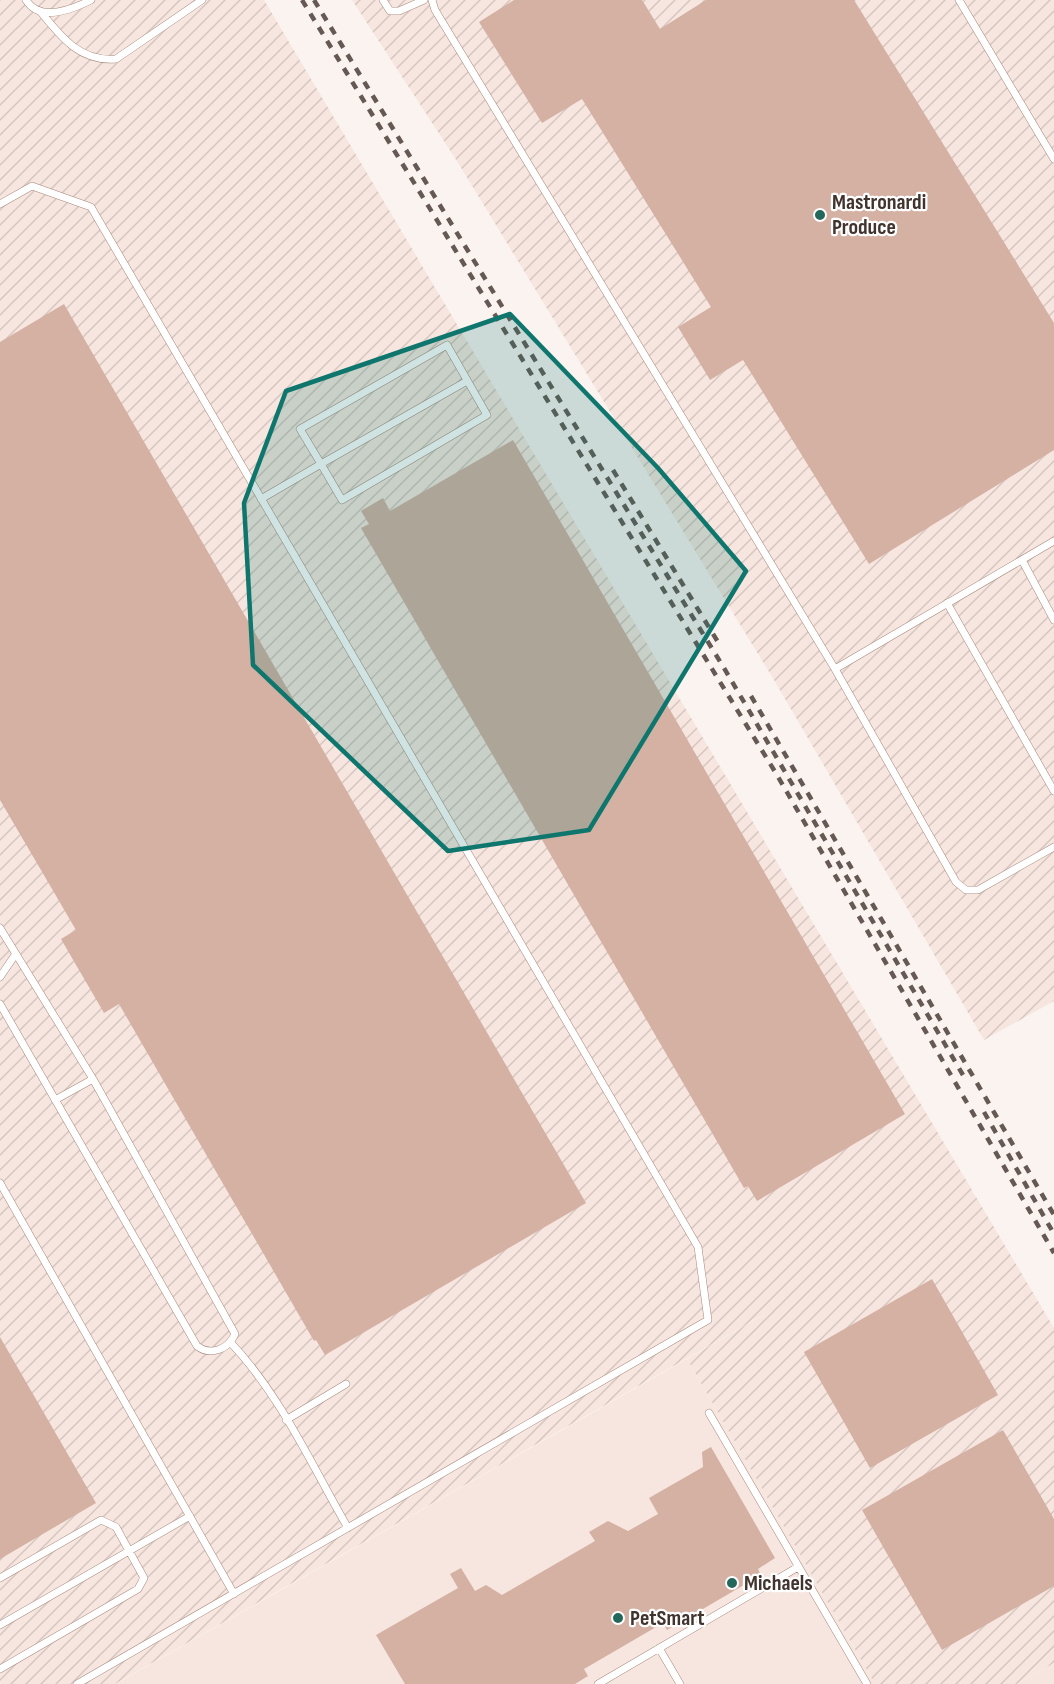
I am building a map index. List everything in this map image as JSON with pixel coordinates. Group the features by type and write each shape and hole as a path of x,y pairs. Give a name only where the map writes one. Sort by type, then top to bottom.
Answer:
{"lane":[{"path":"26,0 40,11 59,35 83,55 102,60 116,59 202,0"},
{"path":"40,11 67,12 91,0"},
{"path":"382,0 390,11 399,11 424,0"},
{"path":"432,0 435,10 835,669 956,882 966,890 978,890 1054,847"},
{"path":"958,0 1054,159"},
{"path":"0,204 32,186 91,207 698,1247 708,1320 77,1684"},
{"path":"447,345 487,415 342,500 321,464 300,429 447,345"},
{"path":"261,499 467,381"},
{"path":"835,669 1054,541"},
{"path":"1022,560 1054,620"},
{"path":"947,603 1054,791"},
{"path":"0,928 93,1078 235,1334 230,1342 218,1351 205,1351 197,1346 0,1004"},
{"path":"0,977 15,955"},
{"path":"55,1100 93,1078"},
{"path":"0,1183 234,1594"},
{"path":"230,1342 244,1357 286,1420 348,1528"},
{"path":"286,1420 346,1384"},
{"path":"709,1413 867,1684"},
{"path":"0,1625 190,1516"},
{"path":"0,1578 101,1520 116,1527 144,1578 138,1589 0,1669"},
{"path":"598,1684 798,1566"},
{"path":"659,1648 680,1684"}],"highlighted area":[{"path":"510,314 658,468 746,571 589,830 448,851 253,665 244,503 286,391"}],"shaded area":[{"path":"0,0 264,0 1054,1328 1054,1663 1017,1684 875,1684 687,1359 786,1302 115,1684 0,1684"},
{"path":"352,0 1054,0 1054,1001 984,1040 774,680 455,158"},
{"path":"687,1359 875,1684 116,1684"},
{"path":"1054,1663 1054,1684 1017,1684"}],"building":[{"name":"Mastronardi Produce","path":"514,0 642,0 660,29 706,0 854,0 1054,323 1054,450 869,564 743,360 710,380 678,327 711,307 582,99 542,123 479,22"},
{"path":"64,304 586,1203 325,1355 316,1340 314,1341 119,1004 104,1013 61,939 76,930 0,800 0,342"},
{"path":"513,440 905,1114 757,1201 748,1186 744,1188 361,528 369,524 361,511 383,498 390,511"},
{"path":"932,1279 998,1395 870,1468 804,1352"},
{"path":"0,1337 96,1503 0,1559"},
{"path":"1003,1430 1054,1519 1054,1586 942,1650 862,1510"},
{"path":"711,1447 775,1558 758,1569 761,1575 667,1630 663,1623 584,1669 588,1676 575,1684 405,1684 376,1635 458,1588 450,1574 461,1568 475,1591 486,1585 502,1595 595,1541 589,1532 608,1521 628,1531 658,1514 649,1498 703,1467 702,1452"}],"railway":[{"path":"302,0 777,775 1054,1253"},
{"path":"314,0 724,668 963,1075"},
{"path":"613,470 721,647"},
{"path":"751,696 1054,1215"},
{"path":"984,1112 1054,1234"}],"place":[{"name":"Mastronardi Produce","path":"820,215"},
{"name":"Michaels","path":"732,1583"},
{"name":"PetSmart","path":"618,1618"}]}
